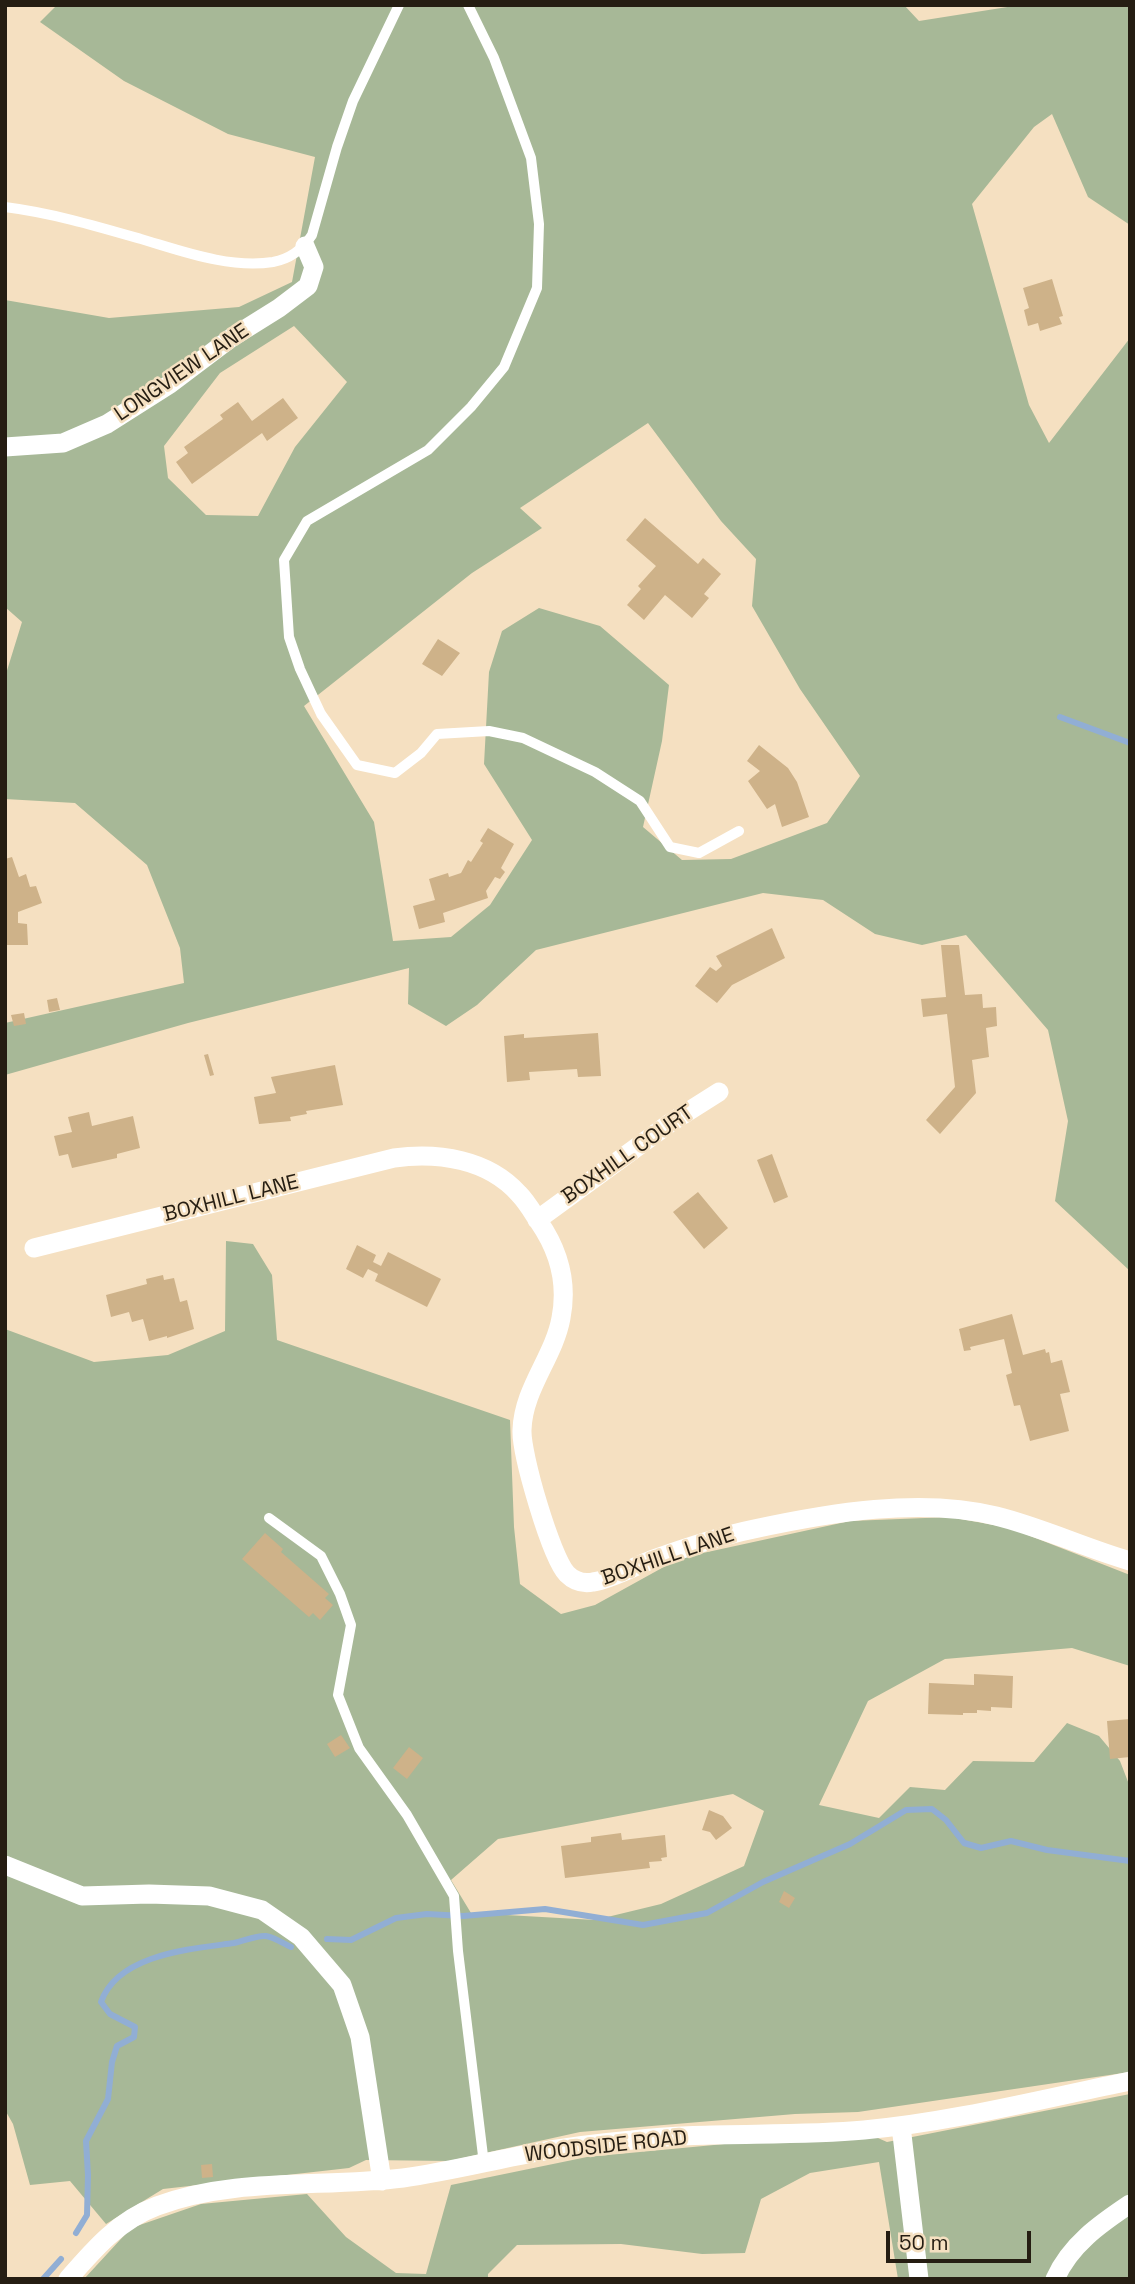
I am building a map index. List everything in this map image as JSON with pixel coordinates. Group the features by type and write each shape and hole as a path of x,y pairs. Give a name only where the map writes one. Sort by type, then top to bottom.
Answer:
{"street":[{"name":"LONGVIEW LANE","path":"5,447 63,443 107,424 170,384 231,338 308,286 314,267 305,246"},
{"name":"BOXHILL COURT","path":"537,1220 670,1123 719,1092"},
{"name":"BOXHILL LANE","path":"34,1248 394,1158 416,1155 448,1157 487,1171 519,1193 553,1243 562,1269 561,1319 523,1415 522,1447 545,1530 565,1572 573,1579 593,1582 660,1557 765,1527 845,1514 900,1509 953,1509 996,1516 1130,1561"},
{"path":"5,1866 82,1896 209,1896 262,1910 301,1937 342,1985 360,2037 382,2181"},
{"name":"WOODSIDE ROAD","path":"68,2279 107,2236 127,2221 167,2203 203,2193 382,2181 437,2174 576,2146 637,2139 901,2126 1130,2081"},
{"path":"901,2126 919,2279"},
{"path":"1055,2279 1078,2243 1130,2204"}],"lane":[{"path":"5,207 74,220 191,254 228,261 276,261 305,246 317,220 353,101 399,5"},
{"path":"468,5 494,58 531,158 539,224 537,288 504,367 463,415 428,450 307,521 284,560 289,637 321,714 357,765 395,773 421,753 437,734 489,731 523,738 596,772 640,801 670,847 699,853 738,831"},
{"path":"269,1518 321,1556 340,1594 351,1625 338,1695 359,1748 407,1815 454,1896 484,2164"}],"green space":[{"path":"57,5 904,5 919,21 1020,5 1130,5 1130,225 1088,197 1052,114 1034,127 972,204 1029,405 1049,443 1130,338 1130,1271 1055,1201 1068,1121 1048,1030 966,935 922,945 875,934 823,900 763,893 536,950 477,1005 446,1026 408,1004 409,968 188,1023 5,1075 5,1023 184,983 180,948 147,865 75,803 5,799 5,677 22,622 5,607 5,300 109,318 239,307 292,282 315,157 228,134 124,81 40,22","holes":["294,326 347,382 295,447 258,516 206,515 168,478 164,446 220,373","648,423 721,521 756,559 752,606 800,689 860,776 827,823 731,859 682,860 643,827 662,741 669,685 600,626 539,608 502,631 489,672 484,764 532,840 490,905 451,937 393,941 374,822 304,706 472,573 542,528 520,508"]},
{"path":"226,1241 253,1244 272,1275 277,1340 510,1420 514,1527 520,1584 561,1614 595,1605 680,1558 850,1521 950,1517 1010,1528 1130,1575 1130,1666 1072,1648 945,1659 868,1701 819,1805 879,1818 910,1787 945,1790 973,1761 1034,1762 1067,1723 1099,1736 1120,1761 1130,1787 1130,2072 858,2112 795,2114 580,2132 449,2161 366,2160 349,2168 163,2189 106,2224 70,2181 30,2185 13,2124 5,2110 5,1329 94,1362 168,1355 225,1331","holes":["733,1794 764,1811 744,1866 661,1904 595,1920 471,1913 451,1880 498,1839"]},
{"path":"1130,2094 1130,2279 898,2279 879,2162 810,2173 761,2199 745,2253 702,2254 621,2244 517,2245 488,2274 488,2279 84,2279 131,2228 201,2204 307,2194 346,2237 396,2273 426,2274 451,2185 587,2157 862,2131 887,2142"}],"building":[{"path":"1052,279 1063,316 1059,317 1062,324 1040,331 1038,323 1028,326 1024,310 1029,308 1023,288"},
{"path":"283,398 298,418 267,441 262,433 192,484 176,462 188,453 184,447 223,419 220,415 238,402 252,421"},
{"path":"645,518 698,564 703,558 721,574 704,594 709,598 692,618 665,595 644,620 627,605 641,589 638,586 656,566 626,540"},
{"path":"438,639 460,653 442,676 422,664"},
{"path":"759,745 788,768 797,782 809,817 782,827 775,804 767,809 748,781 760,771 747,761"},
{"path":"488,828 514,844 501,868 505,872 500,879 495,877 486,891 488,898 443,913 445,922 419,929 413,906 435,900 429,879 448,873 449,877 461,873 483,843 480,841"},
{"path":"12,857 19,877 26,874 30,887 36,886 42,903 18,912 18,923 27,924 28,945 5,945 5,859"},
{"path":"772,928 785,958 732,985 717,1003 695,986 710,967 716,971 722,966 716,956"},
{"path":"941,945 959,945 965,995 982,994 983,1008 996,1007 997,1026 986,1028 989,1057 972,1060 976,1093 940,1134 926,1120 955,1087 947,1014 923,1017 921,999 946,997"},
{"path":"57,998 60,1010 49,1012 47,1000"},
{"path":"24,1013 26,1024 14,1026 11,1015"},
{"path":"598,1033 601,1076 578,1077 577,1069 529,1072 530,1080 507,1082 504,1036 524,1034 524,1038"},
{"path":"208,1054 214,1075 210,1076 204,1055"},
{"path":"335,1065 343,1105 306,1111 307,1114 290,1117 291,1121 259,1124 254,1097 276,1093 271,1077"},
{"path":"89,1112 92,1126 133,1116 140,1148 117,1154 117,1158 72,1168 68,1154 59,1156 54,1136 72,1132 68,1117"},
{"path":"772,1154 788,1197 774,1203 757,1160"},
{"path":"698,1192 728,1228 704,1249 673,1212"},
{"path":"357,1245 376,1255 373,1262 381,1266 388,1252 441,1279 427,1307 375,1281 378,1274 368,1269 363,1278 346,1269"},
{"path":"163,1275 164,1280 174,1278 180,1302 187,1300 194,1329 149,1341 143,1319 132,1322 129,1312 111,1317 106,1295 147,1284 146,1279"},
{"path":"1012,1314 1023,1355 1045,1349 1046,1353 1049,1352 1051,1363 1062,1360 1070,1392 1060,1394 1069,1431 1030,1441 1020,1405 1014,1406 1006,1375 1012,1373 1004,1339 970,1347 971,1350 964,1351 959,1329"},
{"path":"265,1533 283,1549 281,1552 329,1594 325,1598 333,1605 320,1620 313,1613 309,1617 242,1559"},
{"path":"974,1674 1013,1676 1012,1708 991,1707 991,1711 977,1710 977,1713 963,1715 928,1714 929,1683 974,1685"},
{"path":"1130,1719 1130,1757 1110,1759 1107,1721"},
{"path":"341,1735 350,1748 335,1757 327,1744"},
{"path":"409,1747 423,1758 407,1779 393,1768"},
{"path":"709,1810 723,1816 732,1828 716,1840 710,1832 702,1830"},
{"path":"621,1833 622,1840 665,1835 667,1857 661,1858 662,1861 649,1862 650,1868 565,1878 561,1846 591,1842 591,1837"},
{"path":"784,1891 795,1898 789,1908 779,1902"},
{"path":"212,2164 213,2177 202,2178 201,2165"}],"waterway":[{"path":"1060,717 1130,743"},
{"path":"327,1939 351,1940 396,1918 427,1914 463,1916 545,1909 643,1925 707,1913 763,1882 850,1844 906,1810 932,1809 946,1820 964,1843 981,1848 1011,1841 1047,1850 1130,1861"},
{"path":"76,2233 87,2215 86,2141 108,2099 112,2062 117,2046 134,2037 135,2027 110,2014 101,2002 110,1986 123,1973 139,1964 178,1952 262,1936 291,1947"},
{"path":"43,2279 61,2259"}]}
